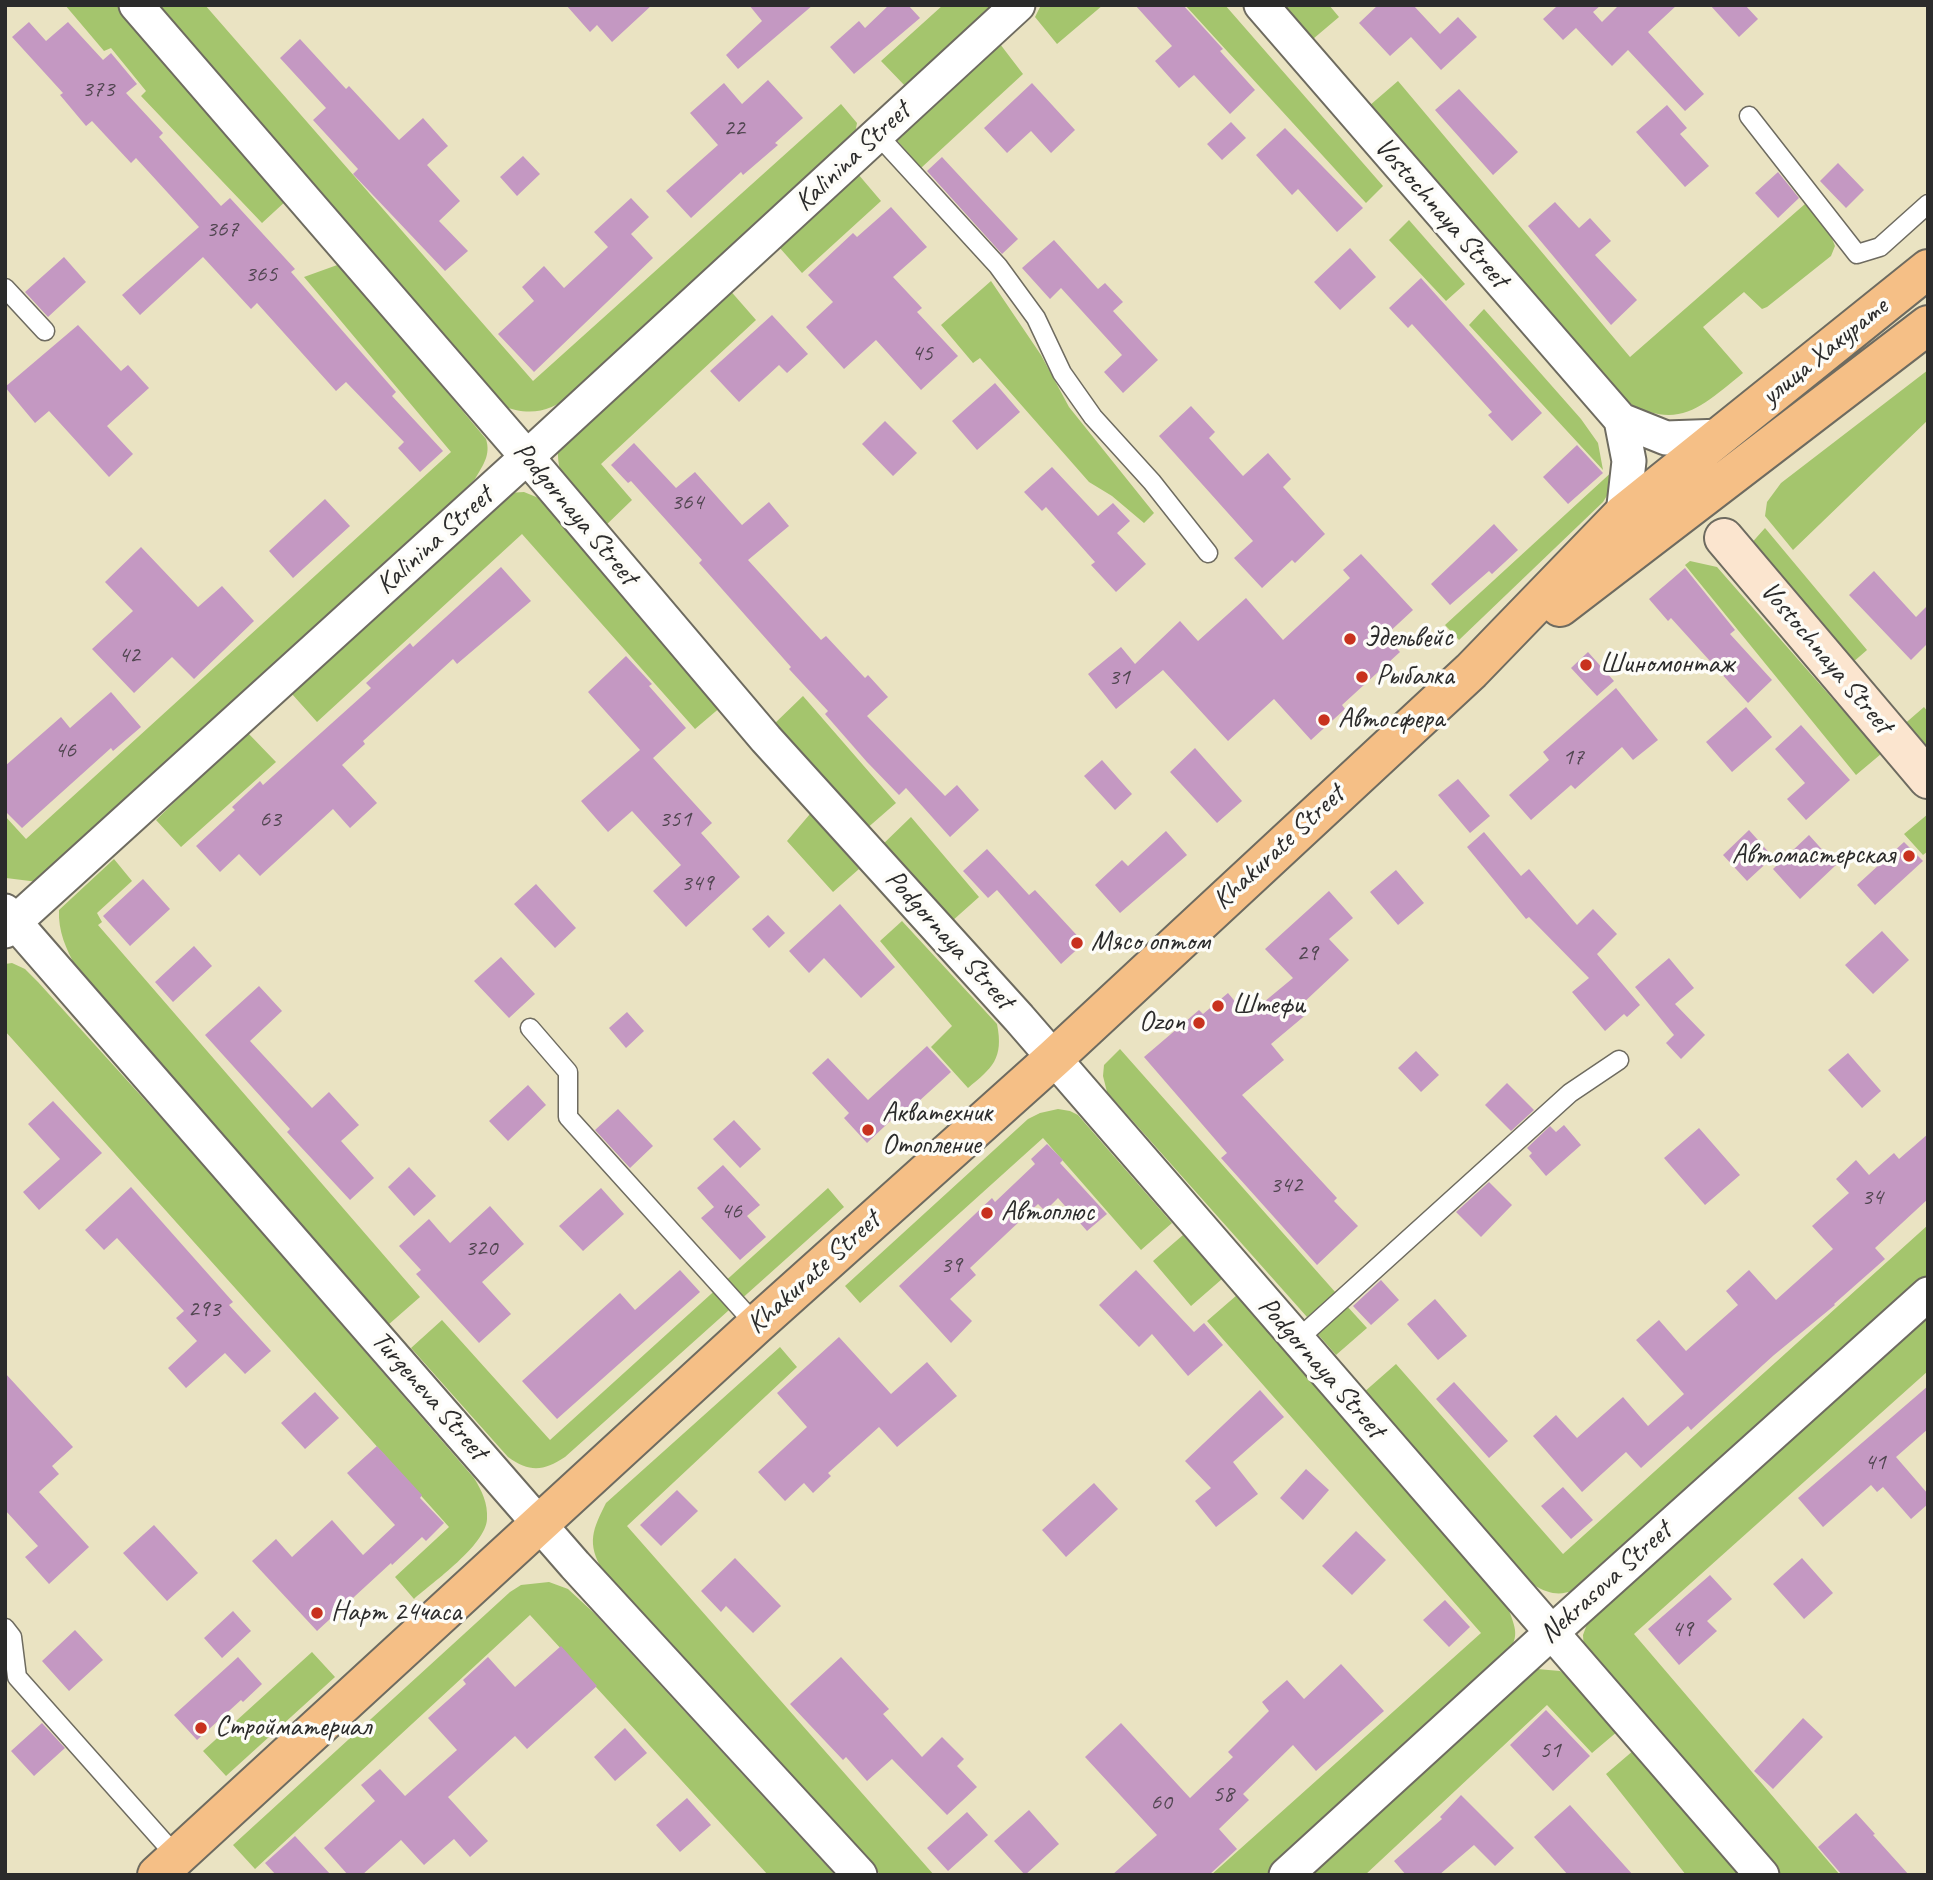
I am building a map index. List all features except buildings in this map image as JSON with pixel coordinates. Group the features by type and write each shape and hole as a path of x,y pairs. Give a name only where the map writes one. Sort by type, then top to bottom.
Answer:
{"main road":[{"name":"улица Хакурате","path":"1735,456 1928,269"},
{"name":"улица Хакурате","path":"1735,456 1928,325"},
{"name":"Khakurate Street","path":"167,1866 755,1325 1054,1058 1471,671 1635,527 1735,456"}],"street":[{"name":"Podgornaya Street","path":"136,5 527,457 766,739 1054,1058 1762,1875"},
{"name":"Kalinina Street","path":"9,921 527,457 1018,5"},
{"name":"Vostochnaya Street","path":"1261,5 1621,420"},
{"path":"1621,420 1666,438 1735,456 1723,484 1720,505 1724,538 1679,526 1635,527 1629,461 1621,420"},
{"name":"Vostochnaya Street","path":"1724,538 1928,779"},
{"name":"Turgeneva Street","path":"9,921 575,1565 860,1875"},
{"name":"Nekrasova Street","path":"1286,1875 1928,1294"}],"lane":[{"path":"1749,116 1857,254 1880,247 1928,204"},
{"path":"877,134 998,265 1036,318 1062,373 1093,417 1152,482 1208,553"},
{"path":"5,288 45,331"},
{"path":"530,1028 568,1072 568,1117 755,1325"},
{"path":"1297,1340 1570,1093 1619,1060"},
{"path":"5,1628 12,1637 17,1676 167,1866"}],"green space":[{"path":"65,5 123,5 287,200 262,223 141,96 146,91 111,48 104,51"},
{"path":"154,5 205,5 533,381 841,104 857,123 854,139 574,394 548,409 521,411 500,405"},
{"path":"943,5 1001,5 907,88 881,61"},
{"path":"1041,5 1103,5 1057,44 1035,17"},
{"path":"1185,5 1225,5 1383,186 1366,203"},
{"path":"1283,5 1329,5 1339,17 1313,39"},
{"path":"1000,44 1023,74 921,168 895,138"},
{"path":"1398,81 1630,357 1805,204 1829,231 1835,246 1831,256 1767,307 1762,309 1744,292 1703,327 1743,373 1690,411 1662,415 1646,411 1627,402 1369,106"},
{"path":"858,174 881,201 802,273 779,247"},
{"path":"1409,220 1465,284 1446,301 1389,240"},
{"path":"340,264 486,439 487,455 481,469 475,479 326,624 38,882 6,878 5,816 26,839 451,452 304,277"},
{"path":"991,281 1041,355 1069,407 1154,513 1144,523 1112,496 1089,482 980,358 973,363 941,325"},
{"path":"728,288 756,320 601,464 632,500 602,529 577,502 565,483 558,461 558,448"},
{"path":"1484,309 1581,419 1598,443 1603,470 1469,325"},
{"path":"1928,370 1928,420 1793,550 1765,516 1767,502 1781,483"},
{"path":"1615,469 1613,486 1603,502 1459,640 1445,625"},
{"path":"524,492 546,501 722,706 695,729 522,534 317,722 292,694 494,503 508,493"},
{"path":"1765,528 1867,650 1852,663 1748,547"},
{"path":"1690,561 1717,567 1881,754 1856,775 1685,565"},
{"path":"803,696 896,803 865,830 772,726"},
{"path":"1924,707 1928,712 1928,757 1901,727"},
{"path":"247,732 276,762 181,847 156,820"},
{"path":"810,814 859,869 833,892 787,841"},
{"path":"1928,814 1928,851 1923,855 1904,834"},
{"path":"911,817 979,897 951,922 880,847"},
{"path":"114,859 132,881 97,913 102,922 98,925 420,1297 388,1325 76,967 63,940 59,910"},
{"path":"902,921 997,1024 999,1046 994,1062 968,1088 931,1047 952,1026 880,941"},
{"path":"12,963 25,969 38,982 191,1151 474,1478 487,1508 484,1529 468,1551 414,1599 395,1577 449,1527 5,1031 5,964"},
{"path":"1120,1049 1336,1293 1307,1317 1107,1092 1103,1076 1104,1065"},
{"path":"1058,1109 1078,1115 1172,1223 1141,1250 1043,1138 860,1303 845,1286 1028,1119"},
{"path":"828,1188 844,1207 565,1457 550,1465 530,1468 508,1457 411,1348 442,1320 550,1440"},
{"path":"1928,1225 1928,1275 1588,1582 1575,1590 1555,1593 1534,1585 1363,1393 1396,1364 1563,1554"},
{"path":"1183,1235 1222,1279 1191,1306 1153,1261"},
{"path":"1237,1295 1507,1605 1515,1633 1513,1644 1504,1658 1269,1875 1211,1875 1481,1633 1207,1321"},
{"path":"1346,1305 1367,1328 1336,1355 1315,1331"},
{"path":"1928,1310 1928,1371 1634,1634 1840,1875 1775,1875 1584,1652 1583,1635 1590,1616"},
{"path":"780,1347 797,1367 627,1526 934,1875 881,1875 603,1571 594,1552 593,1536 606,1503"},
{"path":"549,1582 568,1589 594,1613 835,1875 768,1875 530,1615 255,1869 233,1845 510,1592 521,1585"},
{"path":"312,1652 335,1677 226,1776 203,1751"},
{"path":"1537,1669 1560,1671 1574,1681 1618,1731 1592,1753 1547,1705 1365,1875 1309,1875"},
{"path":"1634,1750 1742,1875 1686,1875 1606,1774"}],"place":[{"name":"Эдельвейс","path":"1350,639"},
{"name":"Шиномонтаж","path":"1586,665"},
{"name":"Рыбалка","path":"1362,677"},
{"name":"Автосфера","path":"1324,720"},
{"name":"Автомастерская","path":"1909,856"},
{"name":"Мясо оптом","path":"1077,943"},
{"name":"Штефи","path":"1218,1006"},
{"name":"Ozon","path":"1199,1023"},
{"name":"Акватехник Отопление","path":"868,1130"},
{"name":"Автоплюс","path":"987,1213"},
{"name":"Нарт 24часа","path":"317,1613"},
{"name":"Стройматериал","path":"201,1728"}]}
